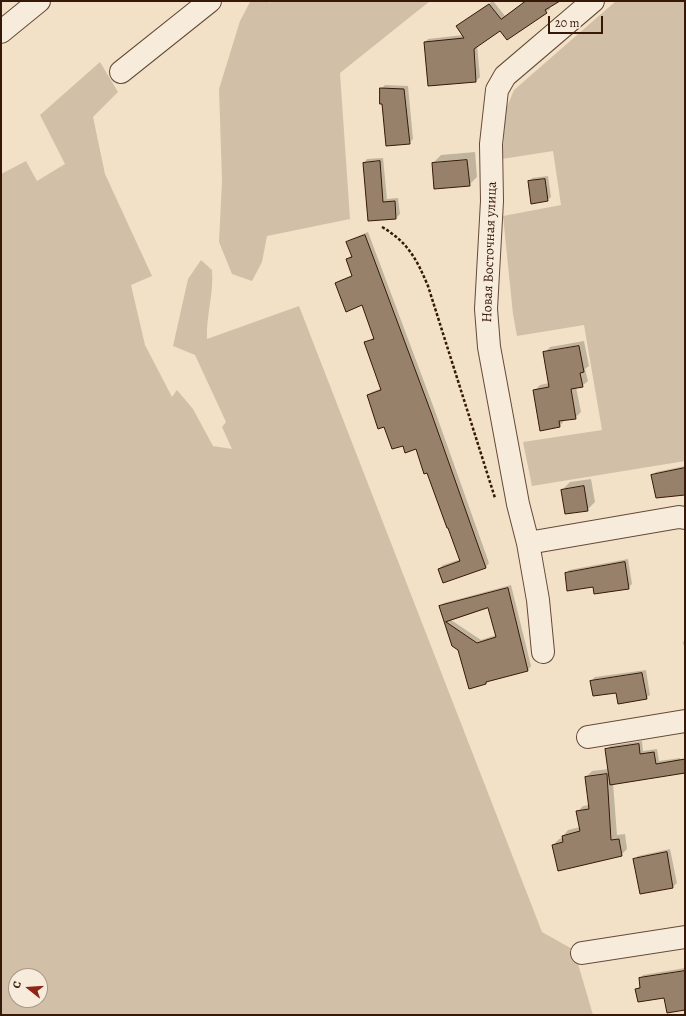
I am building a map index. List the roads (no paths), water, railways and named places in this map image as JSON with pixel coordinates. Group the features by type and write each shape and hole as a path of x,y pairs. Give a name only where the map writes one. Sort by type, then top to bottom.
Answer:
{"street":[{"path":"1,32 39,1"},
{"path":"121,72 210,1"},
{"name":"Новая Восточная улица","path":"543,652 538,600 528,543 516,489 489,347 486,308 492,201 491,144 497,90 505,76 593,1"},
{"path":"528,543 679,517 685,518"},
{"path":"588,737 685,721"},
{"path":"582,954 685,937"}]}
